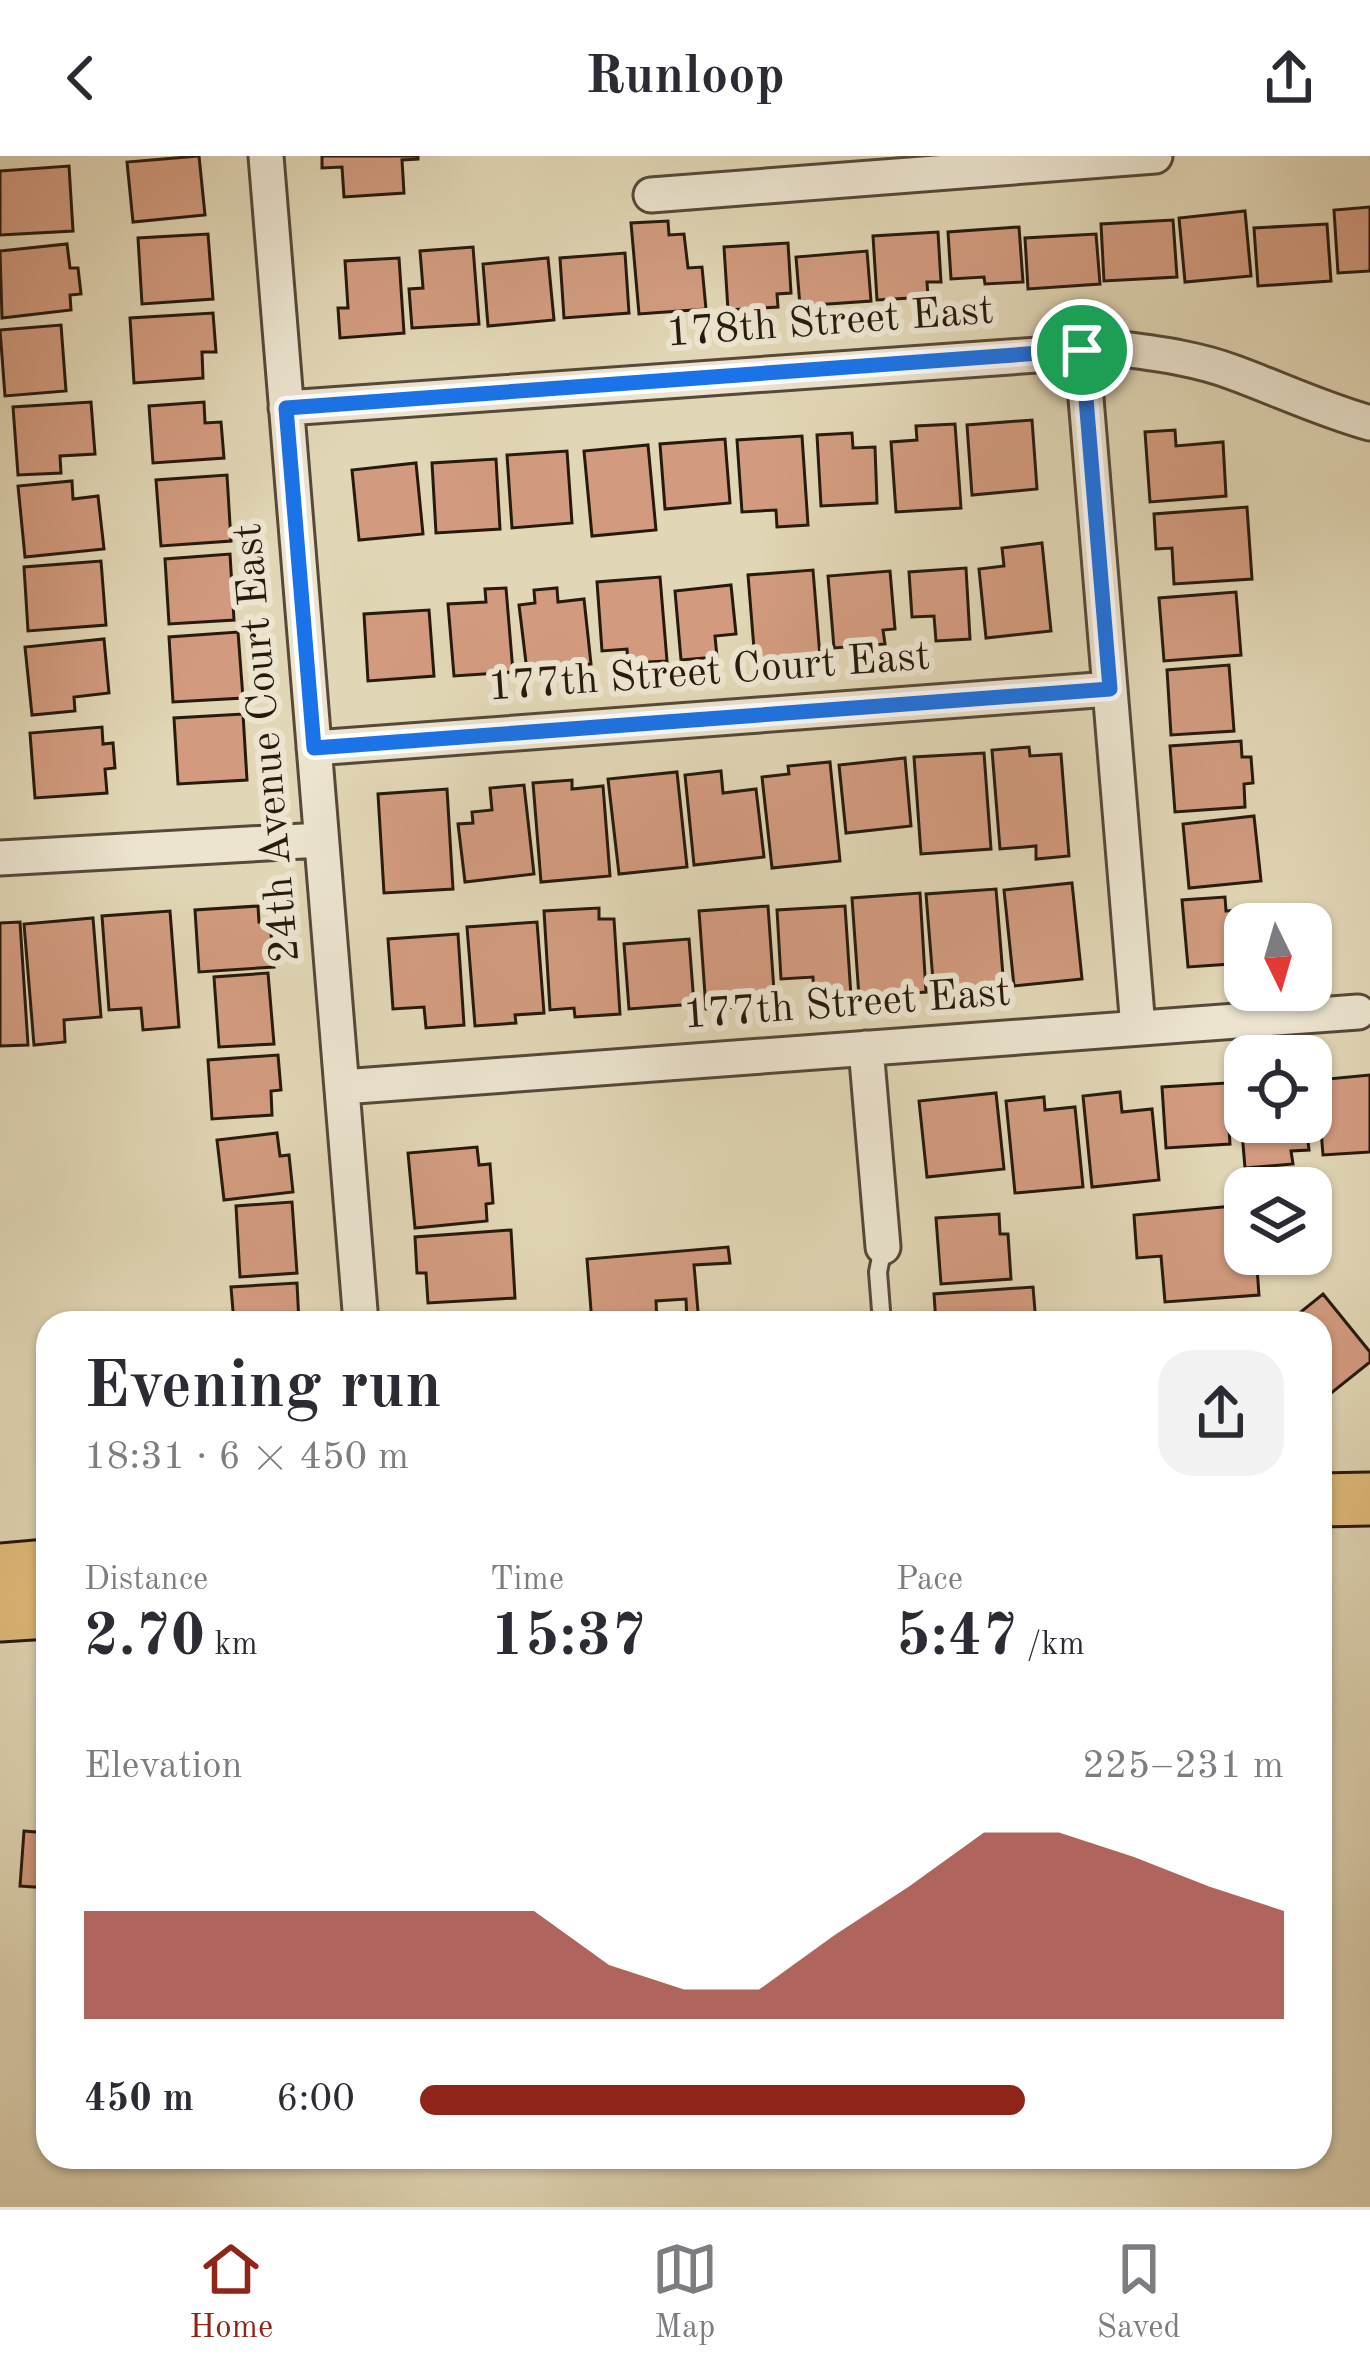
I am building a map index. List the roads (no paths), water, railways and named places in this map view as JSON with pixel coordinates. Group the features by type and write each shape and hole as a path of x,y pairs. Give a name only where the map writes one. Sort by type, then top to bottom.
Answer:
{"main road":[{"path":"1332,1500 1370,1499"},
{"path":"0,1570 36,1568"},
{"path":"0,1615 36,1613"}],"street":[{"name":"24th Avenue Court East","path":"266,156 361,1311"},
{"path":"651,195 1061,159 1155,156"},
{"name":"178th Street East","path":"286,408 1082,350 1176,356 1232,371 1319,409 1370,423"},
{"path":"1082,350 1138,1028"},
{"name":"177th Street Court East","path":"314,748 1110,689"},
{"path":"0,858 321,840"},
{"name":"177th Street East","path":"342,1087 1364,1012"},
{"path":"866,1048 883,1247"}],"lane":[{"path":"880,1311 878,1272 883,1247"}]}
